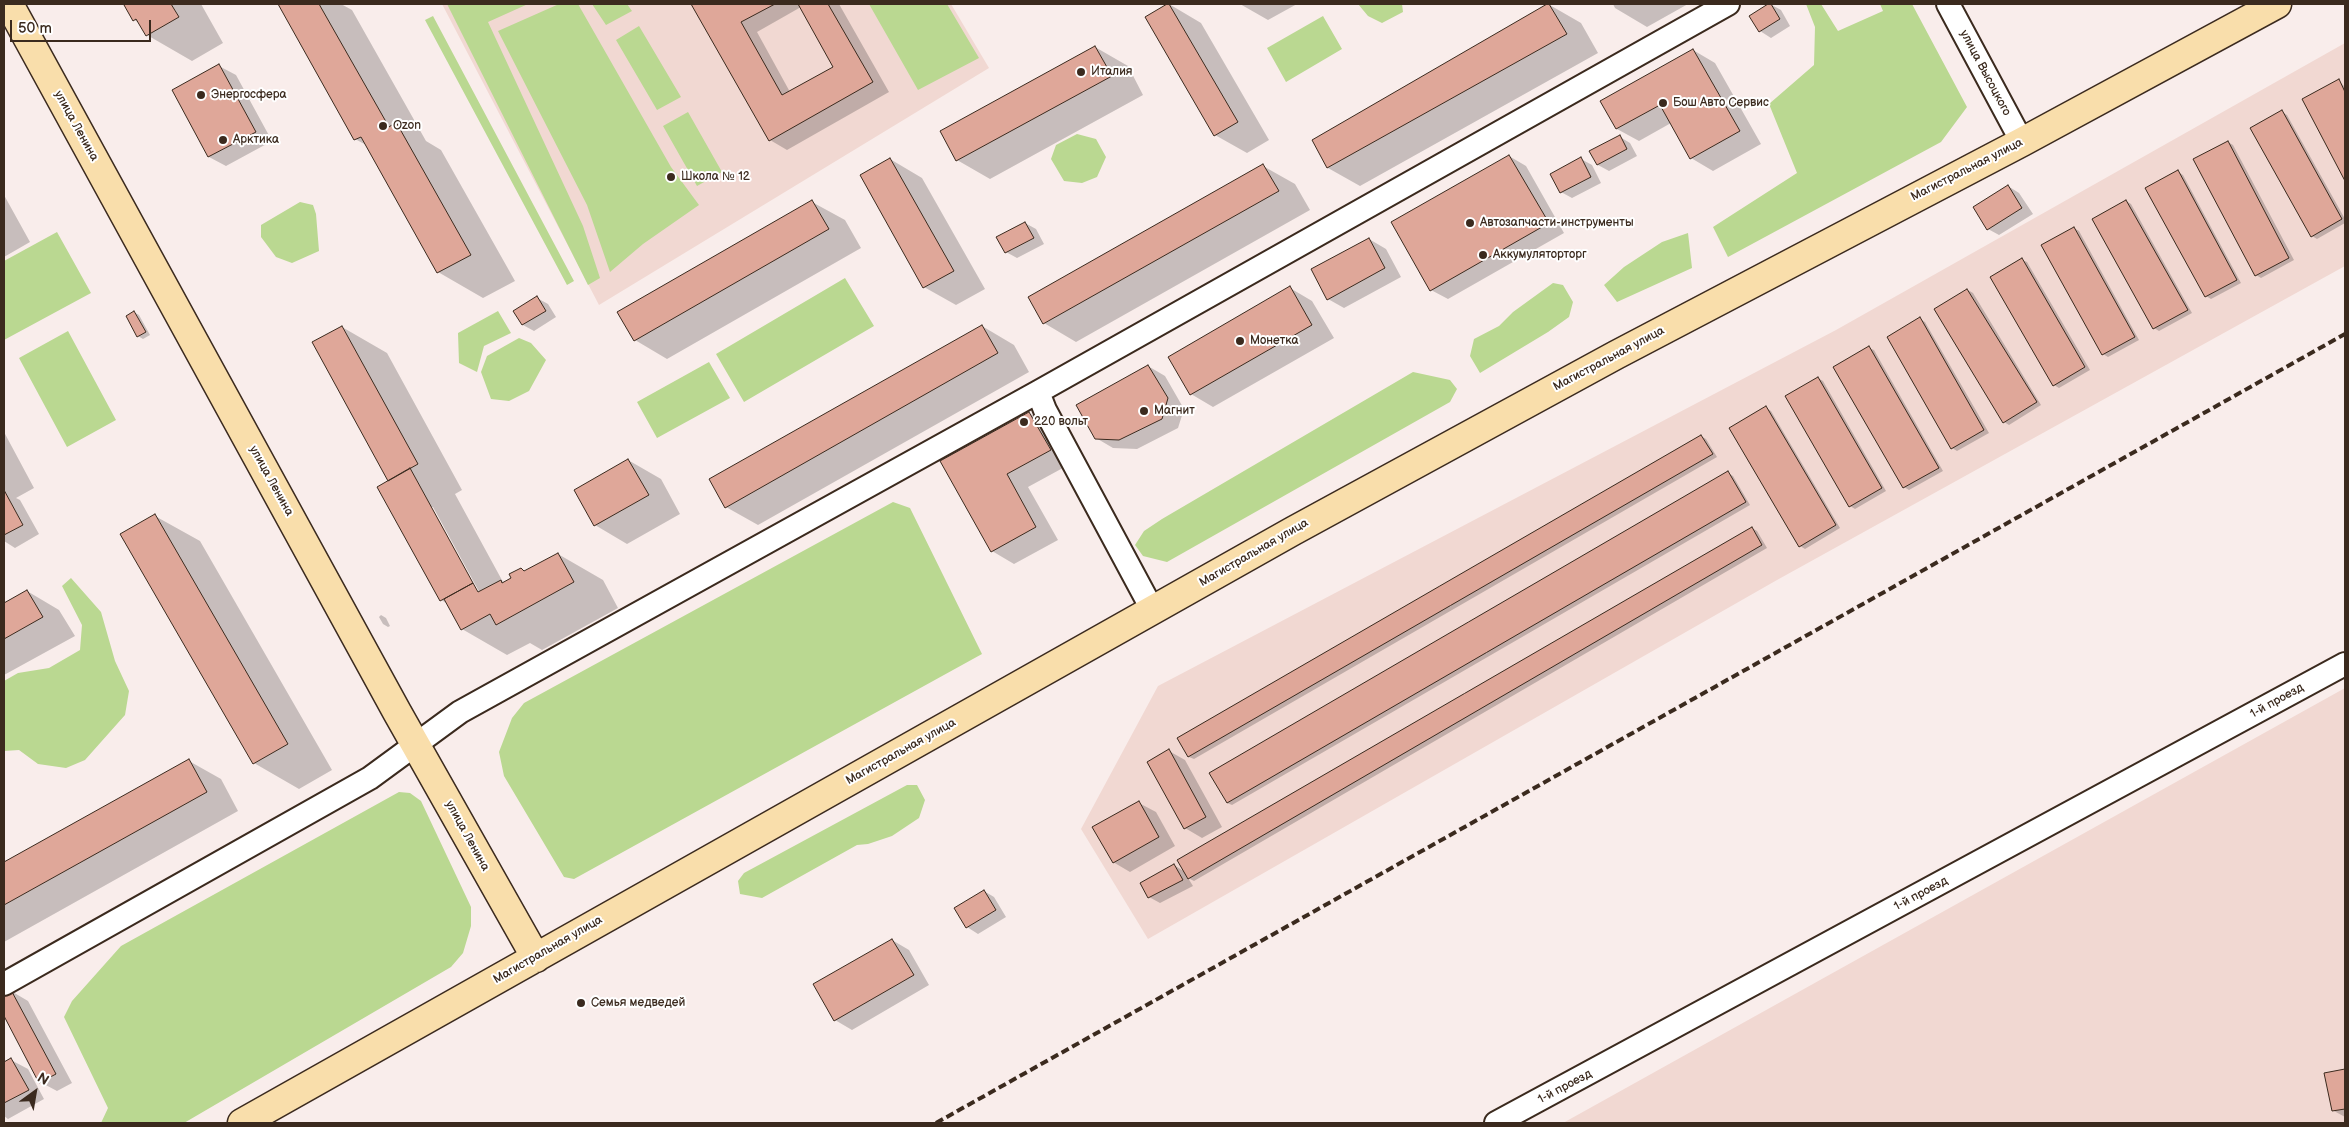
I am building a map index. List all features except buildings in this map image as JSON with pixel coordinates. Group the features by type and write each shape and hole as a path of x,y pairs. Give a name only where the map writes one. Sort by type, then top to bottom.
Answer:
{"main road":[{"name":"улица Ленина","path":"9,4 416,744 536,958"},
{"name":"Магистральная улица","path":"242,1123 1293,531 1512,411 2022,142 2277,4"}],"street":[{"path":"4,984 370,778 460,712 1038,392 1728,4"},
{"name":"улица Высоцкого","path":"1948,4 2022,142"},
{"path":"1038,392 1045,410 1153,611"},
{"name":"1-й проезд","path":"1496,1123 2345,664"}],"shaded area":[{"name":"Школа № 12","path":"442,4 951,4 989,68 599,305"},
{"path":"2345,43 2345,266 1777,580 1148,939 1081,829 1158,686 1836,330"},
{"path":"2345,688 2345,1123 1563,1123"}],"green space":[{"path":"447,4 528,4 488,22 583,226 600,278 588,285"},
{"path":"559,4 578,4 671,167 699,205 643,244 610,272 587,205 498,31"},
{"path":"592,4 627,4 632,11 606,25"},
{"path":"869,4 947,4 979,58 918,90"},
{"path":"1358,4 1402,4 1403,12 1382,23 1368,16"},
{"path":"1806,4 1821,4 1838,31 1883,11 1880,4 1912,4 1967,107 1941,142 1728,257 1713,227 1797,173 1769,104 1814,65 1815,27"},
{"path":"433,16 574,281 567,285 425,20"},
{"path":"1323,16 1342,49 1286,82 1267,48"},
{"path":"639,26 681,97 657,110 616,40"},
{"path":"688,112 722,172 697,186 663,126"},
{"path":"1077,134 1096,139 1106,157 1097,177 1082,183 1064,181 1051,159 1056,145"},
{"path":"300,202 313,205 316,214 319,251 292,263 276,257 261,237 261,225"},
{"path":"57,232 91,293 4,340 4,261"},
{"path":"1688,233 1692,268 1617,302 1604,285 1624,267 1662,242"},
{"path":"845,278 874,326 744,402 716,354"},
{"path":"1553,283 1563,285 1573,302 1569,317 1548,332 1480,373 1470,356 1474,339 1499,326 1513,312"},
{"path":"498,311 511,333 484,346 477,372 459,363 458,333"},
{"path":"68,331 116,420 67,447 19,358"},
{"path":"519,338 531,343 546,360 529,391 509,401 491,399 481,372 487,356"},
{"path":"709,362 730,398 657,438 637,402"},
{"path":"1413,372 1450,380 1457,389 1450,402 1167,562 1143,556 1135,545 1144,531 1162,519"},
{"path":"893,502 910,508 982,654 574,879 564,877 504,776 499,752 512,718 524,703"},
{"path":"71,578 101,612 115,661 129,691 125,715 85,760 66,768 38,764 19,750 4,751 4,681 18,673 49,668 80,650 82,625 62,586"},
{"path":"907,785 917,785 925,800 919,818 892,836 868,844 857,845 762,898 740,894 738,881 744,873"},
{"path":"399,792 410,793 421,801 471,907 471,926 463,953 451,967 184,1123 101,1123 108,1108 64,1017 72,1001 121,946"}],"railway":[{"path":"936,1123 2345,334"}],"place":[{"name":"Италия","path":"1081,72"},
{"name":"Энергосфера","path":"201,95"},
{"name":"Бош Авто Сервис","path":"1663,103"},
{"name":"Ozon","path":"383,126"},
{"name":"Арктика","path":"223,140"},
{"name":"Школа № 12","path":"671,177"},
{"name":"Автозапчасти-инструменты","path":"1470,223"},
{"name":"Аккумуляторторг","path":"1483,255"},
{"name":"Монетка","path":"1240,341"},
{"name":"Магнит","path":"1144,411"},
{"name":"220 вольт","path":"1024,422"},
{"name":"Семья медведей","path":"581,1003"}]}
